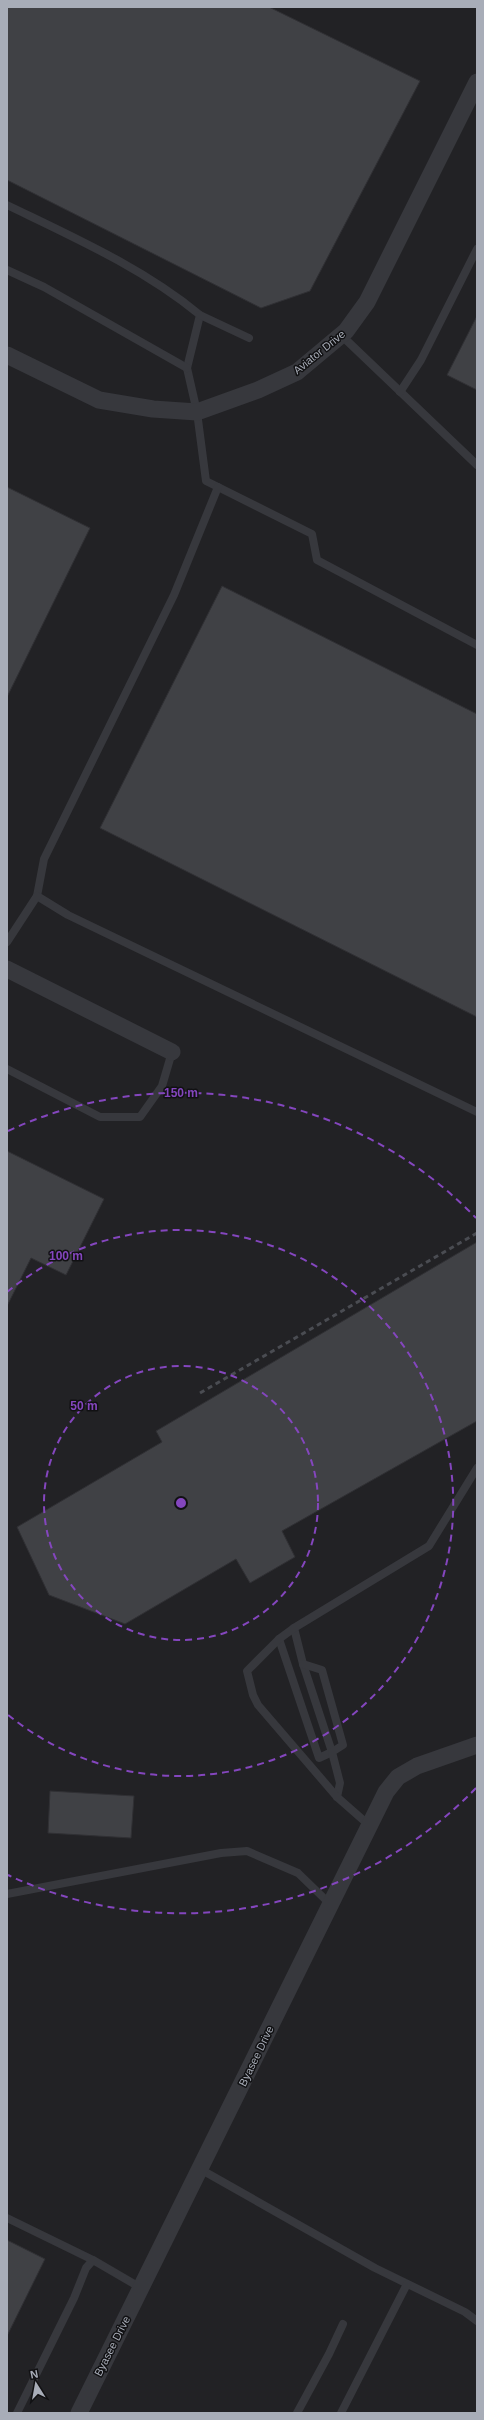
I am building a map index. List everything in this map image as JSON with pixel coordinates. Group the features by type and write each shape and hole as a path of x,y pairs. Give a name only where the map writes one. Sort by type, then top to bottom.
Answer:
{"street":[{"name":"Aviator Drive","path":"7,355 99,400 153,409 198,412 258,390 297,372 341,335 367,302 477,82"},
{"path":"7,969 172,1052"},
{"name":"Byasee Drive","path":"79,2413 386,1792 398,1776 417,1766 477,1745"}],"lane":[{"path":"7,205 89,245 181,299 200,315 249,338"},
{"path":"400,392 421,360 477,249"},
{"path":"7,270 44,287 187,368"},
{"path":"200,315 187,368 198,412 206,481 312,534 316,560 477,644"},
{"path":"341,335 477,465"},
{"path":"7,942 37,896 44,859 174,595 218,488"},
{"path":"37,896 68,916 477,1112"},
{"path":"7,1069 100,1117 140,1117 162,1086 172,1052"},
{"path":"370,1826 337,1797 258,1705 253,1695 247,1671 279,1639 294,1628 429,1546 477,1468"},
{"path":"294,1628 303,1664 332,1752 340,1782 337,1797"},
{"path":"279,1639 319,1758 343,1745 322,1670 303,1664"},
{"path":"7,1894 221,1853 247,1851 298,1873 330,1905"},
{"path":"200,2169 375,2268 465,2312 477,2321"},
{"path":"7,2218 104,2265 141,2288"},
{"path":"17,2413 74,2298 86,2268 93,2260"},
{"path":"341,2413 406,2284"},
{"path":"297,2413 329,2354 343,2324"}],"shaded area":[{"path":"7,7 477,7 477,2413 7,2413"}],"building":[{"path":"7,7 269,7 420,81 310,291 261,308 7,180"},
{"path":"477,316 477,390 447,375"},
{"path":"7,487 90,528 7,697"},
{"path":"222,586 477,714 477,1017 100,828"},
{"path":"7,1151 104,1199 66,1275 31,1258 7,1306"},
{"path":"477,1242 477,1421 282,1531 295,1557 250,1583 236,1559 125,1624 49,1595 17,1527 162,1442 156,1431"},
{"path":"50,1791 134,1796 131,1838 48,1833"},
{"path":"7,2240 45,2259 7,2336"}],"railway":[{"path":"200,1393 477,1233"}]}
